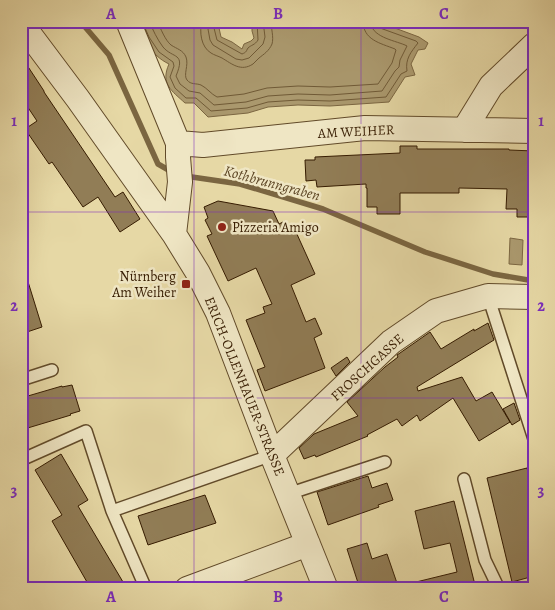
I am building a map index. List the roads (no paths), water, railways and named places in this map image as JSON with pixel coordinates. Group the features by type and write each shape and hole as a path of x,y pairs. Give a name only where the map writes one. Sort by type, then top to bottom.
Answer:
{"street":[{"path":"128,21 178,150 180,182 174,234"},
{"name":"ERICH-OLLENHAUER-STRASSE","path":"21,23 78,99 174,234 198,273 218,313 326,589"},
{"path":"464,130 491,86 534,46"},
{"name":"AM WEIHER","path":"178,150 203,145 365,128 534,132"},
{"name":"FROSCHGASSE","path":"272,455 391,342 436,311 488,296 534,297"},
{"path":"187,589 308,544"}],"lane":[{"path":"488,296 534,439"},
{"path":"21,380 52,370"},
{"path":"21,460 86,431 112,511 146,589"},
{"path":"112,511 272,455"},
{"path":"288,494 385,462"},
{"path":"464,479 484,560 499,589"}],"water":[{"path":"137,21 221,21 219,28 221,37 242,49 244,44 254,38 252,21 376,21 419,37 428,43 425,49 418,50 411,64 415,75 405,77 389,102 330,106 298,105 268,107 248,113 208,117 194,103 185,103 169,86 166,77 169,64 153,51"},
{"path":"510,238 523,240 522,265 509,264"}],"waterway":[{"name":"Kothbrunngraben","path":"80,21 109,55 158,164 172,172"},
{"name":"Kothbrunngraben","path":"185,176 240,184 323,209 425,252 493,274 534,281"}],"place":[{"name":"Pizzeria Amigo","path":"222,227"},
{"name":"Nürnberg Am Weiher","path":"186,284"}]}
